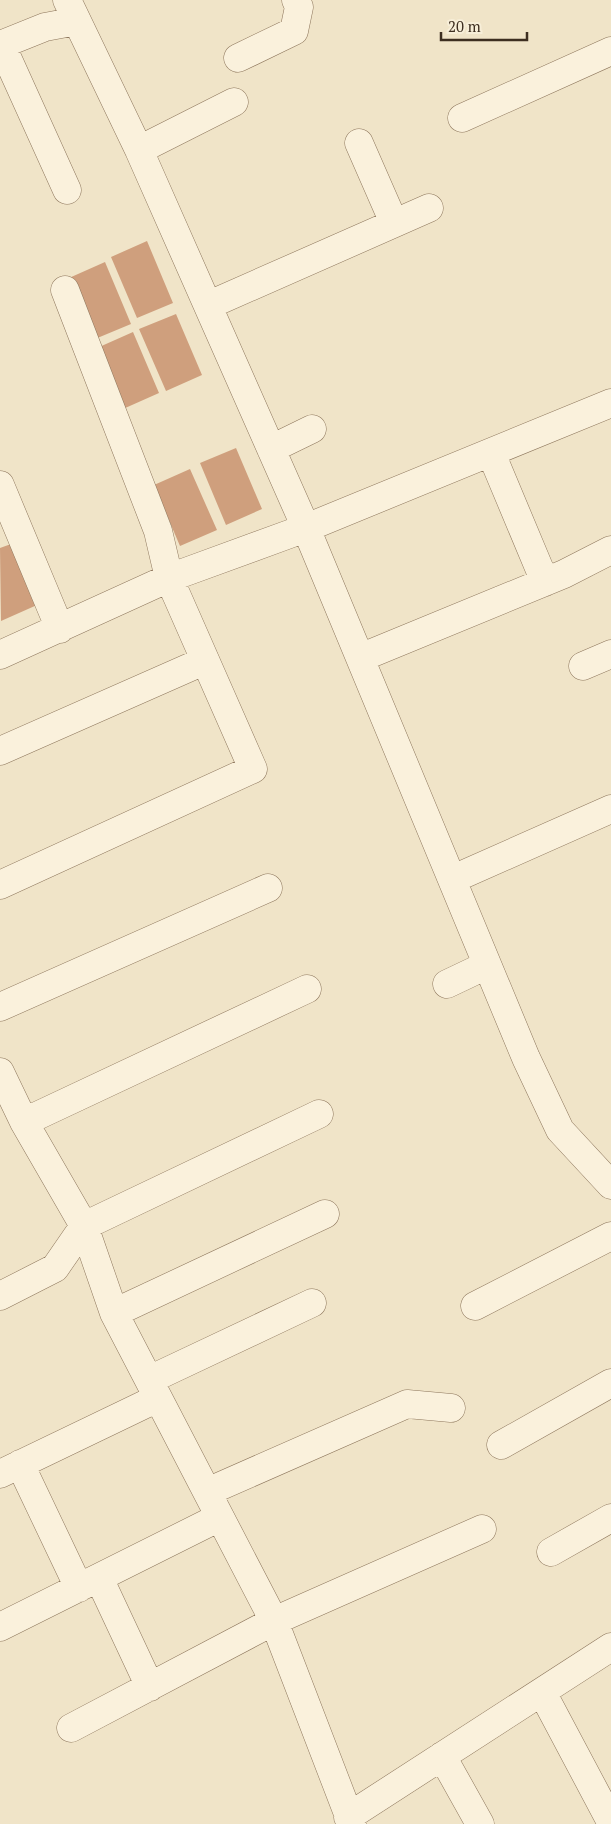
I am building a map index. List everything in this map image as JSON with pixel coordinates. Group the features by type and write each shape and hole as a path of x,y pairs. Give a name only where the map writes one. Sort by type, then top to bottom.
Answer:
{"street":[{"path":"238,58 294,31 299,7 296,0"},
{"path":"67,190 1,44 45,27 72,10 209,305 306,528 526,1058 560,1130 611,1185"},
{"path":"462,118 611,51"},
{"path":"138,150 234,102"},
{"path":"358,142 394,223"},
{"path":"209,305 428,208"},
{"path":"0,886 253,769 169,578 158,531 65,290"},
{"path":"0,655 169,578 306,528 611,403"},
{"path":"271,449 312,430"},
{"path":"491,453 545,582"},
{"path":"0,485 60,629"},
{"path":"360,658 545,582 611,550"},
{"path":"583,666 611,654"},
{"path":"0,751 204,661"},
{"path":"453,879 611,809"},
{"path":"0,1007 268,888"},
{"path":"447,984 487,965"},
{"path":"24,1122 307,989"},
{"path":"0,1072 24,1122 84,1226 114,1313 274,1621 350,1820 442,1756 611,1647"},
{"path":"2,1289 55,1268 84,1226 319,1114"},
{"path":"114,1313 325,1214"},
{"path":"475,1306 611,1236"},
{"path":"150,1686 89,1583 10,1469 312,1303"},
{"path":"501,1445 611,1383"},
{"path":"207,1492 407,1404 451,1408"},
{"path":"0,1627 220,1517"},
{"path":"551,1552 611,1518"},
{"path":"71,1728 274,1621 482,1529"},
{"path":"542,1692 611,1822"},
{"path":"442,1756 480,1824"}],"building":[{"path":"147,241 173,303 137,318 111,257"},
{"path":"105,262 131,324 95,339 69,278"},
{"path":"176,314 202,375 166,391 139,329"},
{"path":"133,332 159,393 123,409 97,348"},
{"path":"236,448 262,509 226,525 200,463"},
{"path":"190,469 217,530 180,546 154,485"},
{"path":"11,544 37,605 1,621 0,548"}]}
